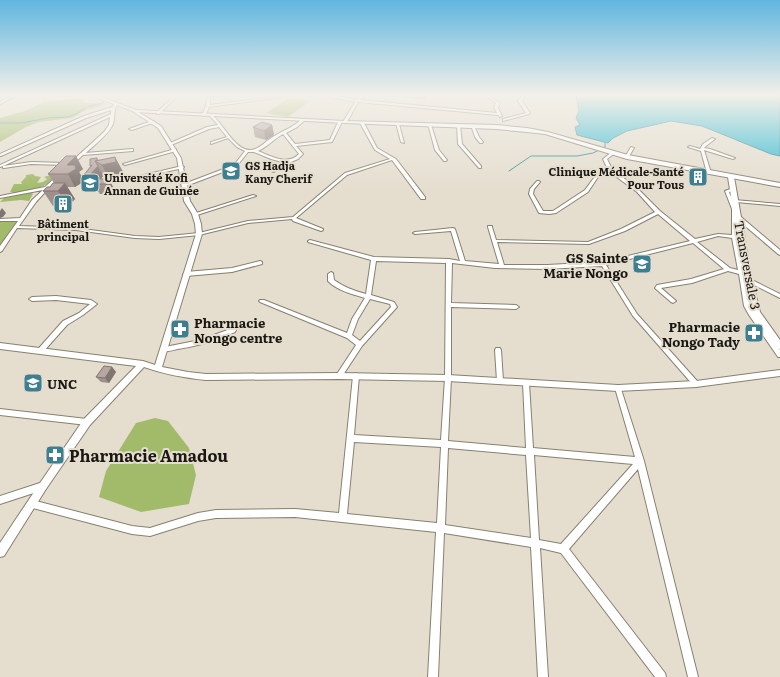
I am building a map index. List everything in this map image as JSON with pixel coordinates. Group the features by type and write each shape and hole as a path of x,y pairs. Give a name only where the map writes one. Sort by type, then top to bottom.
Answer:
{"main road":[{"path":"490,127 546,133 627,157 780,185"},
{"name":"Transversale 3","path":"731,177 739,218 738,236 748,280 759,318 780,346"}],"street":[{"path":"0,155 64,127"},
{"path":"0,166 87,127"},
{"path":"65,169 110,127"},
{"path":"131,129 139,127"},
{"path":"158,369 199,234 195,214 187,201 182,167 175,150 159,127"},
{"path":"170,144 208,128 216,127"},
{"path":"220,127 241,149 246,152 256,151 285,162"},
{"path":"256,151 295,127"},
{"path":"294,146 331,141 339,127"},
{"path":"364,127 376,149 395,160 404,169 423,198"},
{"path":"398,127 403,142"},
{"path":"430,127 437,150 445,160"},
{"path":"458,127 460,144 480,167"},
{"path":"472,127 481,142"},
{"path":"273,171 285,162 301,156 284,133"},
{"path":"212,143 229,137"},
{"path":"709,173 702,150 704,145 713,138"},
{"path":"690,146 702,150 709,150 733,158"},
{"path":"627,157 632,148"},
{"path":"81,154 132,150"},
{"path":"125,164 175,150"},
{"path":"184,185 235,166 246,152"},
{"path":"613,153 605,159 610,170 638,191 658,212 692,241 728,269 741,273"},
{"path":"17,227 76,229 158,238 199,234 248,222 294,218 346,174 392,159"},
{"path":"0,166 70,164"},
{"path":"138,177 182,167"},
{"path":"538,182 532,189 531,194 541,212 549,213 587,191 597,176 610,170"},
{"path":"0,250 44,188 60,174"},
{"path":"0,197 44,188"},
{"path":"734,189 727,191 734,209 741,273 747,306 780,355"},
{"path":"195,214 254,196"},
{"path":"736,201 780,205"},
{"path":"495,241 589,242 623,230 658,212"},
{"path":"294,218 295,220 321,230"},
{"path":"739,218 780,253"},
{"path":"0,220 22,219"},
{"path":"490,227 502,266"},
{"path":"415,233 453,229 463,262"},
{"path":"310,241 374,259 449,261 502,266 546,266 603,264 718,235 738,236"},
{"path":"349,336 355,319 368,298 374,259"},
{"path":"433,677 448,378 449,261"},
{"path":"186,274 232,270 260,263"},
{"path":"603,264 635,315 696,384"},
{"path":"673,301 658,288 659,286 692,281 728,269"},
{"path":"331,274 331,281 337,286 368,298 392,303 394,307 360,344 338,376"},
{"path":"748,280 780,296"},
{"path":"32,299 56,298 91,302 94,304 81,314 65,323 41,350"},
{"path":"262,301 349,336 360,344"},
{"path":"449,305 516,307"},
{"path":"165,349 180,347 233,330"},
{"path":"0,346 143,364 188,376 356,376 448,378 618,388 696,384 780,373"},
{"path":"498,350 500,381"},
{"path":"0,552 87,422 143,364"},
{"path":"343,518 356,376"},
{"path":"526,383 543,677"},
{"path":"618,388 640,461 693,677"},
{"path":"0,412 87,422"},
{"path":"350,438 445,444 640,461"},
{"path":"563,549 640,461"},
{"path":"0,500 43,486"},
{"path":"32,504 132,530 150,532 198,517 216,514 295,513 440,528 535,543 563,549 661,677"}],"green space":[{"path":"0,127 27,127 26,127 0,142"},
{"path":"33,174 41,177 37,183 43,182 47,179 44,177 55,174 48,183 42,187 22,192 10,192 14,184 22,184 21,182 26,175"},
{"path":"30,192 33,194 29,201 21,200 0,202 4,198"},
{"path":"9,219 17,221 0,248 0,222"},
{"path":"155,418 168,421 189,448 196,475 189,504 141,512 99,497 106,471 136,423"}],"water":[{"path":"575,127 646,127 627,131 613,138 608,143 577,135"},
{"path":"703,127 780,127 780,156 771,154"}],"building":[{"path":"254,127 270,127 264,131"},
{"path":"66,156 76,156 67,165 75,165 76,169 68,174 48,174"},
{"path":"115,157 116,162 102,165 95,161"},
{"path":"97,158 97,161 95,161 98,166 90,175 83,176 92,165 90,166 90,159"},
{"path":"98,179 109,179 105,184 94,184"},
{"path":"53,183 65,183 58,191 43,191 47,187 50,187"},
{"path":"104,366 112,367 105,378 96,377"}],"waterway":[{"path":"509,171 531,156 577,156 593,153 605,147 605,143"}],"place":[{"name":"GS Hadja Kany Cherif","path":"231,171"},
{"name":"Clinique Médicale-Santé Pour Tous","path":"698,177"},
{"name":"Université Kofi Annan de Guinée","path":"90,183"},
{"name":"Bâtiment principal","path":"63,204"},
{"name":"GS Sainte Marie Nongo","path":"642,264"},
{"name":"Pharmacie Nongo centre","path":"180,329"},
{"name":"Pharmacie Nongo Tady","path":"754,333"},
{"name":"UNC","path":"33,383"},
{"name":"Pharmacie Amadou","path":"55,455"}]}
